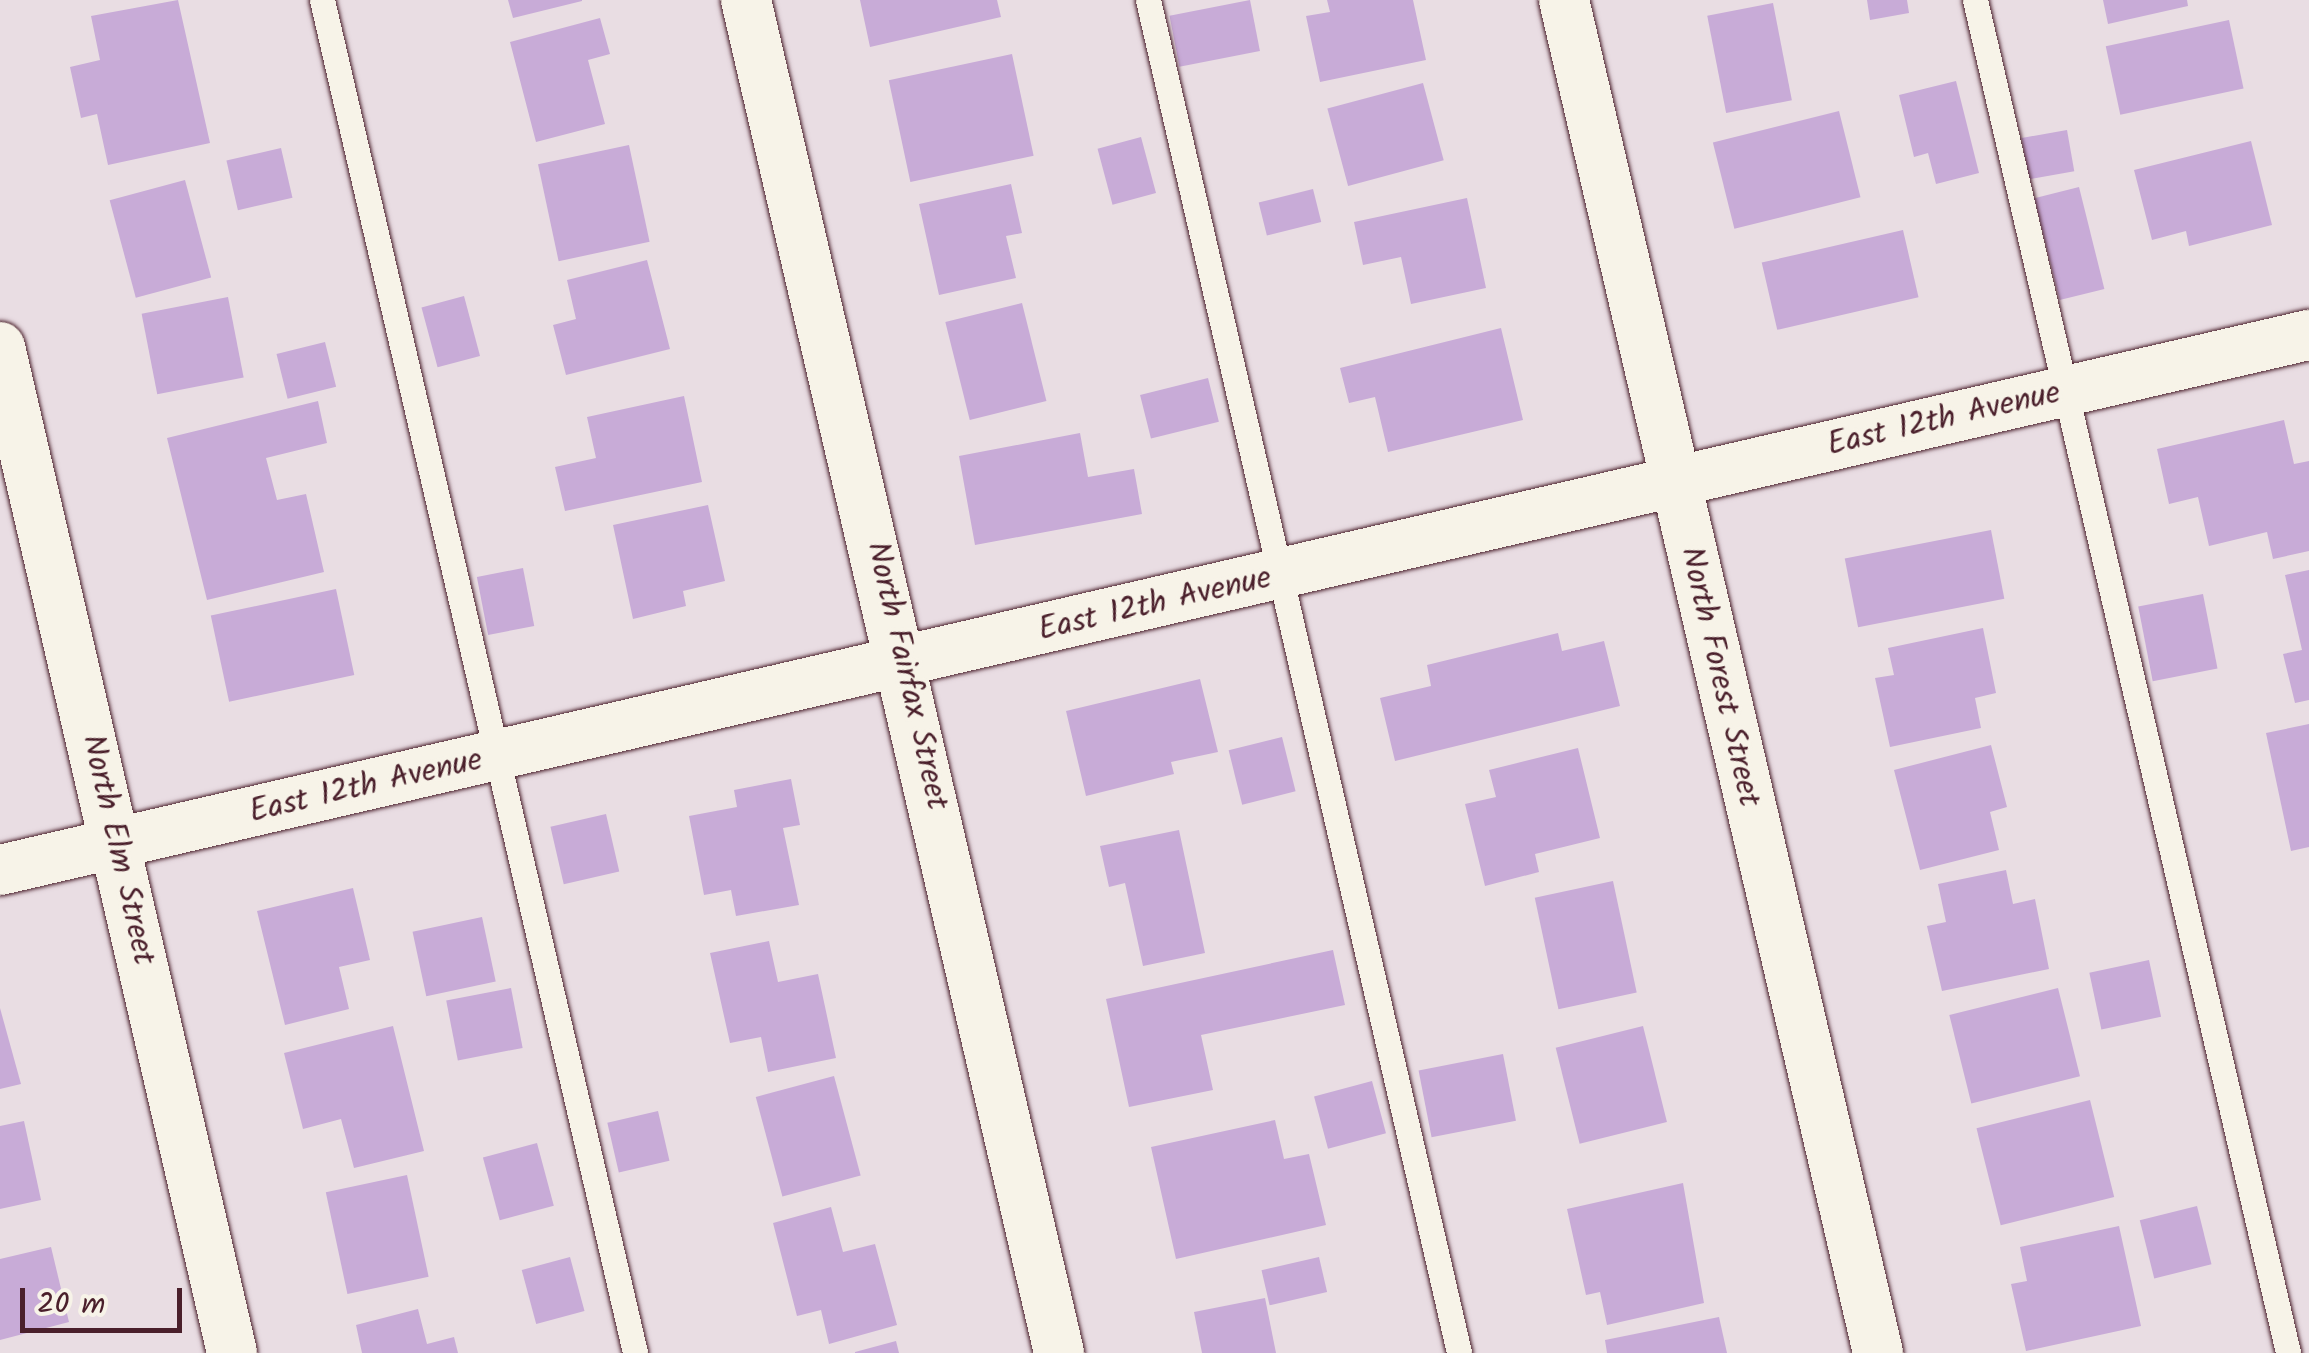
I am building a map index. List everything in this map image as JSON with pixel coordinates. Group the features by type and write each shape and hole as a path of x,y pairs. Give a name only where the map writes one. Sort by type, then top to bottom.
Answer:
{"street":[{"name":"North Fairfax Street","path":"746,0 905,664 1059,1353"},
{"name":"North Forest Street","path":"1564,0 1878,1353"},
{"name":"East 12th Avenue","path":"0,870 905,664 2309,334"},
{"name":"North Elm Street","path":"0,347 232,1353"}],"lane":[{"path":"322,0 500,756 635,1353"},
{"path":"1148,0 1459,1353"},
{"path":"1974,0 2288,1353"}],"building":[{"path":"178,0 210,143 108,165 97,114 81,118 70,67 100,60 91,16"},
{"path":"508,0 582,0 582,1 513,18"},
{"path":"860,0 997,0 1001,17 870,47"},
{"path":"1250,0 1260,51 1179,67 1170,16"},
{"path":"1327,0 1413,0 1426,60 1320,82 1306,16 1330,12"},
{"path":"1867,0 1907,0 1909,13 1870,20"},
{"path":"2103,0 2187,0 2188,6 2108,24"},
{"path":"1773,3 1792,100 1726,113 1707,16"},
{"path":"600,18 610,54 588,60 605,124 536,142 510,42"},
{"path":"2229,20 2244,88 2120,115 2106,46"},
{"path":"1012,54 1034,156 910,182 889,80"},
{"path":"1956,81 1979,173 1936,184 1928,153 1914,157 1899,95"},
{"path":"1423,83 1444,160 1348,186 1327,109"},
{"path":"1839,111 1861,197 1734,229 1713,142"},
{"path":"2067,130 2074,171 2029,179 2022,138"},
{"path":"1141,137 1156,193 1113,205 1098,149"},
{"path":"2251,141 2272,225 2189,246 2186,231 2152,240 2134,170"},
{"path":"629,145 650,242 559,261 538,164"},
{"path":"281,148 292,198 238,210 226,161"},
{"path":"185,180 211,278 136,298 110,200"},
{"path":"1011,184 1022,233 1006,236 1016,278 939,295 919,204"},
{"path":"2079,187 2104,289 2060,300 2034,198"},
{"path":"1313,189 1321,222 1267,236 1259,203"},
{"path":"1467,198 1486,288 1411,304 1401,257 1363,265 1354,222"},
{"path":"1903,230 1919,297 1777,330 1762,263"},
{"path":"647,260 670,349 566,375 553,325 576,319 567,280"},
{"path":"464,296 480,356 438,367 421,307"},
{"path":"228,297 244,377 157,394 142,314"},
{"path":"1022,303 1046,401 970,420 945,322"},
{"path":"1501,328 1523,420 1388,452 1375,397 1349,403 1340,368"},
{"path":"325,342 336,387 288,399 276,354"},
{"path":"1208,378 1219,422 1151,439 1140,395"},
{"path":"684,396 702,482 565,511 555,467 596,458 587,417"},
{"path":"318,401 327,443 266,458 277,500 306,494 324,572 207,600 167,438"},
{"path":"2284,420 2294,464 2309,461 2309,551 2273,559 2267,532 2209,546 2198,497 2169,504 2157,449"},
{"path":"1080,433 1088,477 1134,469 1142,514 975,545 959,456"},
{"path":"708,505 725,581 683,591 686,606 633,619 613,525"},
{"path":"1991,530 2004,599 1858,627 1845,558"},
{"path":"523,568 534,626 488,635 477,577"},
{"path":"2309,570 2309,700 2295,703 2283,654 2302,650 2285,575"},
{"path":"336,589 354,675 229,702 211,616"},
{"path":"2203,594 2218,669 2153,681 2138,607"},
{"path":"1983,628 1996,693 1975,698 1981,728 1890,747 1875,678 1894,675 1888,648"},
{"path":"1558,633 1562,651 1604,641 1620,706 1395,761 1380,698 1431,686 1427,665"},
{"path":"1200,679 1218,752 1171,762 1174,774 1086,796 1066,711"},
{"path":"2309,724 2309,847 2291,851 2266,733"},
{"path":"1282,737 1296,791 1242,805 1229,750"},
{"path":"1991,745 2007,807 1990,812 1999,850 1920,870 1894,770"},
{"path":"1578,748 1600,838 1535,854 1539,872 1485,886 1465,804 1496,797 1489,770"},
{"path":"791,779 800,825 783,828 799,905 736,916 731,890 704,895 689,816 737,807 734,790"},
{"path":"606,814 619,871 564,884 550,827"},
{"path":"1179,830 1205,953 1143,966 1125,883 1109,887 1100,846"},
{"path":"2006,870 2013,904 2035,899 2049,969 1942,991 1927,926 1946,922 1938,884"},
{"path":"1613,881 1637,993 1558,1009 1535,898"},
{"path":"353,888 370,960 339,967 349,1009 285,1025 257,911"},
{"path":"482,917 496,982 426,996 413,932"},
{"path":"769,941 778,982 818,974 836,1058 768,1072 761,1037 730,1043 710,953"},
{"path":"1333,950 1345,1005 1201,1035 1213,1090 1129,1107 1106,999"},
{"path":"2149,960 2161,1017 2101,1029 2089,973"},
{"path":"511,988 523,1048 458,1060 446,1001"},
{"path":"2058,988 2080,1076 1971,1103 1949,1015"},
{"path":"0,1008 21,1084 0,1089"},
{"path":"393,1026 424,1151 354,1168 341,1119 303,1129 284,1053"},
{"path":"1643,1026 1667,1122 1580,1144 1556,1048"},
{"path":"1503,1054 1516,1121 1432,1137 1419,1070"},
{"path":"834,1076 861,1175 782,1196 756,1097"},
{"path":"1372,1081 1386,1133 1328,1149 1314,1097"},
{"path":"2090,1100 2114,1197 2001,1225 1976,1128"},
{"path":"658,1111 669,1161 619,1172 607,1123"},
{"path":"1275,1120 1284,1159 1309,1154 1326,1225 1176,1259 1151,1147"},
{"path":"24,1121 41,1200 0,1209 0,1126"},
{"path":"537,1143 554,1206 500,1220 483,1157"},
{"path":"407,1175 429,1277 347,1294 326,1192"},
{"path":"1683,1183 1704,1303 1607,1325 1600,1292 1586,1295 1567,1209"},
{"path":"2197,1206 2212,1264 2154,1278 2140,1220"},
{"path":"831,1207 843,1252 875,1244 897,1325 829,1344 821,1310 797,1316 773,1223"},
{"path":"2119,1226 2141,1326 2026,1351 2011,1284 2027,1281 2020,1247"},
{"path":"51,1247 69,1322 0,1340 0,1259"},
{"path":"570,1257 584,1311 536,1324 522,1270"},
{"path":"1319,1257 1327,1292 1270,1305 1262,1270"},
{"path":"1265,1298 1276,1353 1202,1353 1194,1312"},
{"path":"418,1309 427,1344 454,1337 458,1353 362,1353 356,1325"},
{"path":"1719,1317 1727,1353 1607,1353 1605,1340"},
{"path":"896,1341 899,1353 855,1353 855,1352"}]}
